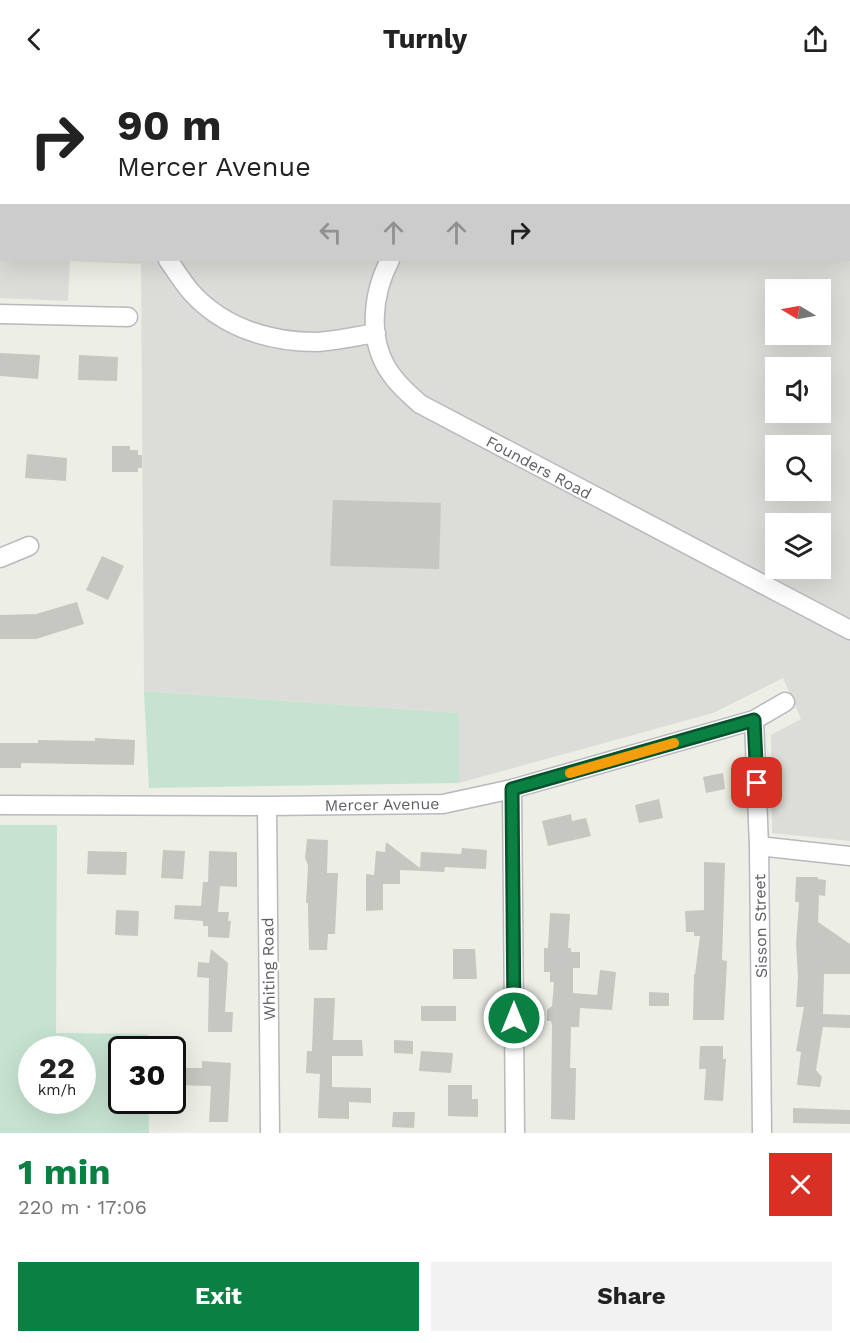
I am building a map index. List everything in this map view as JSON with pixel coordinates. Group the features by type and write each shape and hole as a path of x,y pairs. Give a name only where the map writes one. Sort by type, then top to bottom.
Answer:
{"street":[{"path":"169,261 191,292 205,306 221,318 263,336 318,342 376,333"},
{"name":"Founders Road","path":"390,261 376,294 374,305 376,333 381,355 389,372 401,387 420,404 850,630"},
{"path":"0,314 128,317"},
{"path":"0,558 29,546"},
{"name":"Mercer Avenue","path":"0,805 443,804 512,789 754,720 785,702"},
{"name":"Sisson Street","path":"754,720 759,846 762,1133"},
{"path":"512,789 515,1133"},
{"name":"Whiting Road","path":"267,806 270,1133"},
{"path":"759,846 850,856"}],"shaded area":[{"path":"0,261 70,261 68,301 0,298"},
{"path":"70,261 850,261 850,841 772,833 771,735 801,719 783,678 713,713 459,783 459,713 144,691 141,264"}],"green space":[{"path":"144,691 459,713 459,783 149,788"},
{"path":"0,825 57,825 56,1033 148,1034 148,1036 108,1036 108,1114 148,1114 149,1133 0,1133"}],"building":[{"path":"0,353 40,355 38,379 0,376"},
{"path":"79,355 118,357 117,381 78,380"},
{"path":"112,446 130,446 130,450 138,450 138,455 142,455 142,468 138,468 138,472 112,472"},
{"path":"27,454 67,458 66,481 25,478"},
{"path":"333,500 441,503 439,569 330,566"},
{"path":"102,556 124,566 108,600 86,590"},
{"path":"77,602 84,624 36,639 0,639 0,615 36,614"},
{"path":"95,738 135,740 134,765 21,763 21,768 0,768 0,743 38,743 38,740 95,741"},
{"path":"723,773 725,789 706,793 703,777"},
{"path":"659,799 663,818 639,823 635,805"},
{"path":"571,814 572,821 586,818 591,836 548,846 542,821"},
{"path":"307,839 328,840 327,873 338,873 335,934 328,934 327,950 309,950 308,903 306,903 308,865 305,858"},
{"path":"386,842 420,868 421,852 461,854 462,848 487,850 486,869 445,867 444,872 400,870 400,884 383,884 383,910 366,911 366,874 374,875 376,851 385,852"},
{"path":"163,850 185,851 183,879 161,878"},
{"path":"88,851 127,852 126,875 87,874"},
{"path":"209,851 237,852 237,887 220,886 218,912 229,912 228,921 231,921 229,938 208,937 208,926 203,926 203,921 174,919 175,905 201,906 203,882 208,882"},
{"path":"704,862 725,863 722,960 727,961 724,1020 693,1020 694,974 700,936 694,936 694,932 686,932 685,911 704,910"},
{"path":"796,877 818,877 818,879 826,880 825,896 819,895 818,922 850,944 850,974 824,974 823,1014 850,1015 850,1028 823,1027 816,1070 822,1077 820,1087 797,1085 801,1052 796,1051 804,1007 796,1007 799,902 795,902"},
{"path":"116,910 139,911 138,936 115,935"},
{"path":"550,913 570,914 568,948 571,948 571,952 580,952 580,968 573,968 573,993 597,995 600,970 616,972 612,1010 580,1008 579,1027 571,1027 570,1068 576,1068 575,1120 551,1119 552,1025 551,1021 547,1021 547,1010 552,1006 554,982 550,982 550,972 544,972 544,948 548,948"},
{"path":"211,949 228,963 225,1012 233,1012 232,1032 208,1032 209,978 197,977 198,962 209,963"},
{"path":"453,949 475,949 477,979 453,979"},
{"path":"649,992 669,993 669,1006 649,1006"},
{"path":"314,998 335,998 333,1040 362,1040 363,1056 332,1056 332,1087 371,1088 371,1103 349,1102 349,1119 318,1118 320,1074 306,1073 307,1051 312,1051"},
{"path":"421,1006 456,1006 456,1021 421,1021"},
{"path":"394,1040 413,1041 413,1054 394,1053"},
{"path":"700,1046 723,1046 723,1059 726,1059 723,1101 704,1100 706,1069 699,1069"},
{"path":"421,1051 453,1053 451,1073 419,1071"},
{"path":"202,1061 231,1063 228,1122 209,1122 211,1086 186,1085 186,1068 202,1068"},
{"path":"448,1085 472,1085 472,1099 478,1099 478,1117 448,1116"},
{"path":"793,1108 850,1110 850,1124 793,1123"},
{"path":"393,1112 415,1112 414,1128 392,1127"}],"slow traffic":[{"path":"570,773 674,743"}],"route":[{"path":"514,1018 512,789 754,720 757,783"}]}
